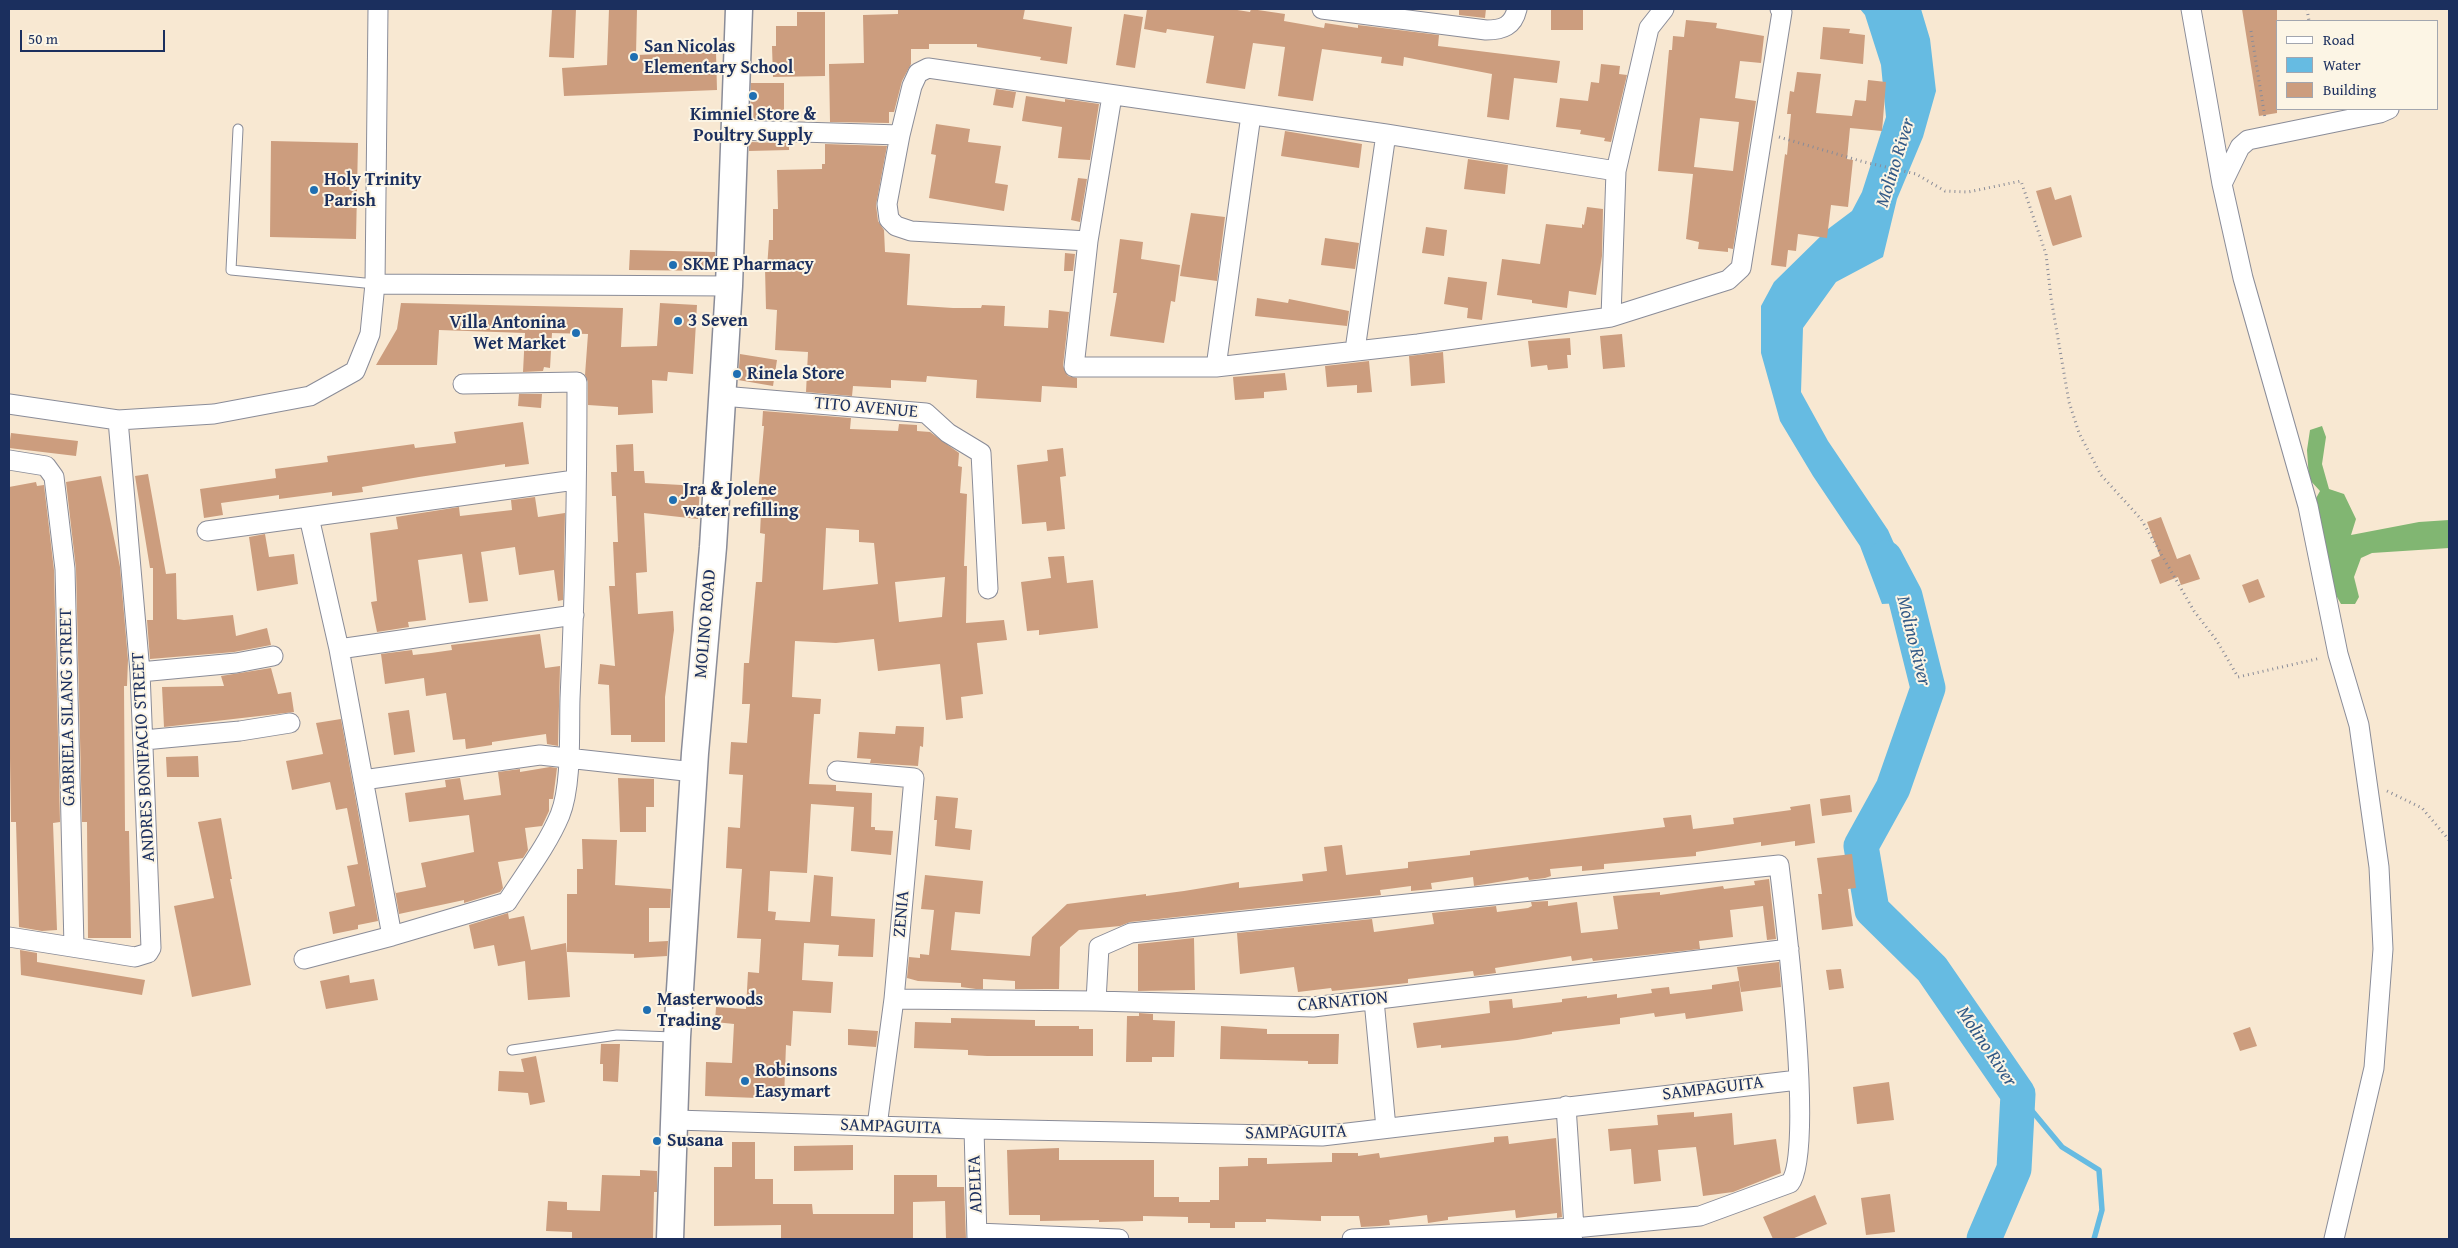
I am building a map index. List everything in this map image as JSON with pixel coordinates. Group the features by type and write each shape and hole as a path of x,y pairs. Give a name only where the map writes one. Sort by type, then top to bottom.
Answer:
{"main road":[{"name":"MOLINO ROAD","path":"670,1239 677,1037 694,772 713,547 729,286 739,9"}],"street":[{"path":"9,404 118,420 214,414 310,396 355,371 370,334 375,284 378,9"},
{"path":"1322,9 1486,30 1502,30 1513,20 1517,9"},
{"path":"1611,318 1616,171 1649,28 1664,9"},
{"path":"1112,96 1088,241 1074,367 1216,367 1418,344 1611,318 1728,280 1741,268 1782,12 1780,9"},
{"path":"2191,9 2222,184 2243,278 2308,506 2338,654 2359,725 2379,867 2383,949 2374,1068 2334,1239"},
{"path":"1088,241 911,232 896,226 889,219 887,204 900,135 912,86 918,73 928,68 1386,134 1616,171"},
{"path":"2222,184 2240,147 2248,140 2380,114 2387,110"},
{"path":"1216,367 1251,115"},
{"path":"734,130 900,135"},
{"path":"1355,350 1386,134"},
{"path":"375,284 729,286"},
{"path":"304,959 392,936 507,902 548,840 560,814 566,794 574,615 577,382 463,384"},
{"name":"TITO AVENUE","path":"722,396 926,413 948,433 981,453 988,589"},
{"name":"ANDRES BONIFACIO STREET","path":"9,937 135,957 148,953 151,948 140,672 118,420"},
{"name":"GABRIELA SILANG STREET","path":"9,460 42,464 50,469 54,477 65,569 74,947"},
{"path":"207,531 575,480"},
{"path":"309,517 339,649 392,936"},
{"path":"339,649 574,615"},
{"path":"140,672 236,663 273,656"},
{"path":"144,740 240,731 290,723"},
{"path":"363,780 540,755 694,772"},
{"name":"ZENIA","path":"837,771 914,778 894,999 877,1126"},
{"path":"1096,1001 1099,947 1131,933 1778,865 1789,949 1798,1080 1798,1161 1794,1178 1790,1183 1700,1216 1573,1234 1352,1239"},
{"name":"CARNATION","path":"894,999 1096,1001 1313,1007 1789,949"},
{"path":"1374,1000 1386,1128"},
{"name":"SAMPAGUITA","path":"675,1120 974,1129 1322,1136 1798,1080"},
{"path":"1566,1106 1573,1234"},
{"name":"ADELFA","path":"974,1129 977,1236"},
{"path":"977,1236 1120,1239"}],"lane":[{"path":"238,129 231,270 375,284"},
{"path":"512,1050 617,1035 677,1037"}],"path":[{"path":"2251,32 2265,118"},
{"path":"1762,132 1864,162 1916,174 1945,191 1968,192 2021,182 2046,254 2051,298 2069,402 2079,433 2101,475 2141,519 2194,612 2217,642 2238,677 2338,654"},
{"path":"2368,782 2422,808 2449,840"}],"green space":[{"path":"2322,426 2326,437 2322,464 2329,489 2344,494 2356,519 2351,535 2419,522 2449,520 2449,548 2372,553 2361,558 2354,577 2359,597 2355,604 2341,604 2333,590 2322,550 2324,536 2315,500 2320,491 2309,479 2307,450 2310,430"}],"water":[{"path":"1860,9 1921,9 1930,39 1936,91 1923,137 1897,199 1883,257 1836,282 1803,328 1801,392 1828,441 1888,530 1920,602 1882,604 1860,546 1813,476 1780,421 1761,353 1761,306 1774,282 1828,229 1852,211 1862,192 1886,117 1881,65 1865,15"}],"building":[{"path":"552,9 576,9 574,58 549,57"},
{"path":"609,9 637,9 636,55 716,52 717,90 564,96 562,68 607,65"},
{"path":"1025,9 1023,19 1072,27 1067,64 1040,60 1041,57 977,47 977,44 929,44 929,49 911,49 911,64 902,81 894,112 889,112 889,123 830,122 829,64 864,63 863,15 898,14 898,10"},
{"path":"1147,9 1231,9 1250,12 1251,9 1285,14 1284,21 1324,28 1325,23 1358,28 1358,25 1439,35 1438,46 1560,61 1557,83 1514,78 1509,120 1487,117 1492,74 1404,57 1403,66 1381,63 1382,57 1322,49 1313,101 1278,96 1285,47 1253,43 1245,89 1206,83 1214,36 1167,29 1166,33 1144,29"},
{"path":"1459,9 1486,9 1485,18 1459,15"},
{"path":"1551,9 1583,10 1583,30 1551,30"},
{"path":"2242,9 2277,9 2277,113 2259,116"},
{"path":"797,12 825,12 825,76 773,77 772,46 776,46 776,26 797,26"},
{"path":"1124,14 1143,17 1135,68 1116,65"},
{"path":"1686,20 1717,23 1716,28 1764,36 1761,63 1740,61 1735,98 1756,101 1733,249 1728,248 1728,252 1698,249 1699,242 1686,239 1693,174 1658,171 1669,50 1672,50 1673,36 1684,37","holes":["1700,118 1739,122 1733,171 1694,167"]},
{"path":"1823,27 1850,29 1849,33 1865,35 1863,64 1820,59"},
{"path":"1601,64 1620,66 1619,74 1627,75 1611,142 1604,141 1605,138 1580,134 1581,130 1556,127 1560,98 1588,101 1591,82 1599,83"},
{"path":"1797,72 1821,74 1816,113 1852,116 1855,100 1866,101 1868,80 1886,82 1882,131 1850,128 1847,159 1853,160 1848,207 1831,205 1827,238 1798,234 1796,251 1788,250 1786,267 1771,265 1785,154 1787,155 1791,114 1787,114 1790,91 1794,92"},
{"path":"751,83 784,83 784,120 750,119"},
{"path":"996,89 1016,92 1013,108 993,105"},
{"path":"1026,96 1065,102 1065,99 1099,104 1090,160 1058,158 1062,127 1022,121"},
{"path":"936,124 970,129 968,142 1001,146 995,183 1008,185 1004,211 929,198 936,155 931,154"},
{"path":"1285,131 1362,144 1359,168 1281,156"},
{"name":"Holy Trinity Parish","path":"271,141 358,143 356,239 270,237"},
{"path":"749,142 789,143 789,150 749,151"},
{"path":"825,144 887,146 876,205 878,221 884,230 885,252 910,254 907,305 953,308 981,308 982,305 1005,306 1004,326 1048,328 1049,310 1069,312 1063,366 1068,376 1077,378 1077,388 1042,386 1041,402 976,398 977,380 927,376 926,382 891,380 891,388 853,386 852,396 806,392 808,352 775,350 777,310 766,309 765,268 767,268 769,240 773,240 773,209 778,209 777,170 822,169 822,164 825,164"},
{"path":"1468,159 1508,165 1505,194 1464,189"},
{"path":"1078,178 1087,179 1080,222 1071,220"},
{"path":"2051,187 2055,200 2071,195 2082,237 2053,246 2036,191"},
{"path":"1587,207 1603,209 1602,256 1596,295 1569,291 1567,308 1497,295 1502,259 1540,264 1546,224 1582,228"},
{"path":"1191,213 1225,217 1217,281 1180,276"},
{"path":"1426,227 1447,230 1444,256 1422,253"},
{"path":"1325,238 1359,243 1355,269 1321,265"},
{"path":"1120,239 1143,242 1141,259 1180,265 1175,302 1171,301 1164,343 1110,336 1117,293 1113,293"},
{"path":"630,250 715,252 715,271 629,270"},
{"path":"1065,253 1075,254 1073,271 1064,271"},
{"path":"1448,277 1487,282 1482,320 1467,318 1468,308 1444,304"},
{"path":"1257,298 1288,303 1289,299 1349,311 1347,326 1255,316"},
{"path":"401,303 623,308 621,347 657,346 660,303 697,305 693,374 668,372 667,381 652,380 653,413 618,415 618,407 588,405 588,382 585,375 588,334 552,333 550,368 544,367 543,371 523,372 525,333 439,330 437,365 376,365 397,329"},
{"path":"1622,334 1625,367 1603,369 1600,336"},
{"path":"1570,338 1571,355 1567,355 1568,368 1548,370 1547,365 1531,367 1528,341"},
{"path":"1443,352 1445,383 1411,386 1409,356"},
{"path":"740,354 777,360 773,386 738,380"},
{"path":"1369,361 1372,392 1357,393 1357,385 1327,387 1325,366"},
{"path":"1285,373 1287,390 1264,392 1264,398 1235,400 1233,377"},
{"path":"519,394 542,394 541,408 518,406"},
{"path":"763,411 851,418 850,429 898,431 899,424 917,425 917,431 930,432 959,453 958,466 962,467 960,493 967,494 964,566 967,566 966,623 1004,620 1007,640 977,643 983,694 961,697 963,718 946,720 940,664 878,671 874,639 836,643 795,641 792,697 821,699 820,714 814,714 809,784 836,785 836,791 872,793 871,827 875,827 875,830 893,831 891,855 851,851 854,807 811,804 807,873 770,871 768,911 776,912 775,920 810,922 814,875 833,877 831,916 875,919 873,957 838,956 839,945 804,943 802,980 833,982 831,1013 793,1011 791,1046 786,1045 784,1099 705,1096 706,1062 732,1063 734,1024 715,1022 716,1007 746,1009 748,972 759,973 761,939 737,938 742,869 726,868 728,827 740,828 743,775 729,774 731,742 747,743 750,704 742,704 744,663 749,663 756,582 762,582 765,534 760,533 762,493 758,493 764,426 762,426","holes":["826,528 859,530 859,542 874,543 878,584 823,590","945,577 942,617 899,622 895,582"]},
{"path":"523,422 529,464 505,467 505,464 419,477 362,487 363,492 332,496 332,492 279,499 279,495 221,503 223,515 204,518 200,489 276,478 275,469 328,462 327,456 414,444 415,448 456,443 454,432"},
{"path":"11,433 78,441 76,456 9,448"},
{"path":"633,444 634,471 644,471 645,483 700,486 698,519 644,513 647,572 636,573 638,614 673,611 674,630 665,697 665,742 631,742 631,735 611,735 609,685 598,684 600,664 615,666 609,586 615,586 613,542 618,542 616,496 612,496 611,472 617,472 616,445"},
{"path":"1063,448 1066,476 1060,477 1065,529 1047,531 1046,522 1022,524 1017,465 1048,461 1047,450"},
{"path":"148,474 166,574 176,573 177,619 233,615 236,636 267,628 271,645 234,652 150,659 147,620 153,620 153,568 150,568 135,476"},
{"path":"101,476 120,567 128,660 127,686 124,686 125,831 129,831 131,938 88,938 87,822 82,822 76,569 66,482"},
{"path":"36,482 37,486 44,485 54,570 60,822 53,823 57,930 42,931 19,927 16,822 11,822 9,694 9,487"},
{"path":"535,497 538,517 565,513 563,600 558,601 554,570 519,575 515,547 481,552 488,601 469,603 462,554 418,560 426,620 408,622 409,627 377,632 371,602 377,601 370,533 398,529 396,517 459,507 460,516 512,510 511,500"},
{"path":"2161,517 2177,559 2190,554 2200,579 2181,585 2178,577 2160,584 2151,560 2160,556 2147,522"},
{"path":"265,534 269,557 294,554 298,584 257,591 249,537"},
{"path":"1064,556 1067,583 1093,580 1098,628 1039,635 1039,630 1027,631 1021,582 1051,578 1048,557"},
{"path":"2258,579 2265,597 2249,603 2242,585"},
{"path":"540,634 545,668 560,666 558,746 547,744 546,734 492,742 492,745 466,749 465,739 453,740 446,693 426,696 424,678 385,684 381,654 412,650 413,655 431,653 452,650 451,645"},
{"path":"271,668 278,694 291,692 294,712 164,727 162,687 224,686 221,676"},
{"path":"409,710 415,752 394,755 388,713"},
{"path":"341,719 378,921 358,925 358,929 333,934 329,912 355,906 347,866 358,864 347,808 336,810 330,782 292,790 286,761 323,754 316,723"},
{"path":"896,726 924,727 923,747 920,746 918,766 870,763 871,759 857,758 859,732 895,734"},
{"path":"198,756 199,777 167,777 166,757"},
{"path":"550,767 557,768 553,799 549,799 549,811 542,826 525,828 528,850 523,858 498,862 503,888 500,892 464,903 464,900 399,914 395,890 396,893 426,887 421,863 474,852 469,815 409,822 405,793 446,787 445,780 460,778 464,800 501,795 498,772 520,769 520,772"},
{"path":"618,778 654,779 654,807 646,807 646,832 620,832"},
{"path":"1850,795 1852,812 1822,816 1820,799"},
{"path":"936,796 958,798 955,828 972,830 970,850 935,846 937,820 934,820"},
{"path":"1810,804 1815,843 1795,846 1795,841 1761,846 1761,842 1696,852 1696,856 1604,864 1604,869 1582,871 1582,866 1550,869 1551,876 1545,878 1529,880 1528,877 1474,886 1473,877 1431,883 1432,889 1411,891 1411,886 1380,890 1381,895 1130,922 1120,926 1079,930 1060,947 1059,989 1015,989 1015,981 983,979 983,989 976,989 961,987 961,983 918,981 907,978 909,957 920,958 920,954 929,955 934,910 921,909 925,875 983,881 980,914 955,912 951,950 1030,956 1032,937 1067,904 1146,894 1146,896 1239,882 1239,888 1303,881 1302,874 1327,871 1324,847 1342,845 1346,875 1408,868 1408,862 1470,855 1470,851 1665,827 1663,818 1691,815 1693,829 1734,824 1733,818 1791,810 1790,807"},
{"path":"221,818 232,879 230,879 251,985 192,997 174,906 214,898 198,822"},
{"path":"582,839 617,840 615,885 671,889 670,908 649,908 649,942 668,941 667,956 634,958 634,954 567,952 567,894 577,894 577,869 583,869"},
{"path":"1852,854 1856,888 1848,889 1853,926 1822,930 1818,894 1822,894 1817,858"},
{"path":"1769,879 1776,939 1767,940 1763,906 1730,910 1733,937 1699,941 1700,949 1593,961 1592,958 1572,961 1571,956 1495,968 1496,973 1474,976 1473,971 1408,979 1408,983 1332,991 1331,988 1298,992 1294,967 1240,974 1237,933 1372,919 1374,932 1434,924 1432,913 1496,906 1497,912 1528,908 1532,906 1531,902 1548,901 1548,906 1577,902 1581,933 1618,929 1613,896 1660,892 1660,895 1723,886 1724,889 1755,885 1754,881"},
{"path":"508,913 509,919 524,916 531,950 566,943 570,997 528,1000 525,961 498,966 494,945 474,949 469,925"},
{"path":"1194,938 1195,990 1138,991 1138,944"},
{"path":"20,950 37,953 37,962 145,980 142,995 21,975"},
{"path":"1779,962 1781,987 1741,992 1737,967"},
{"path":"1841,969 1844,988 1829,990 1826,970"},
{"path":"349,975 350,983 374,979 378,1000 326,1009 320,981"},
{"path":"1739,981 1743,1011 1686,1019 1685,1013 1655,1017 1654,1013 1620,1018 1620,1024 1552,1032 1552,1034 1517,1040 1441,1048 1441,1045 1417,1048 1413,1023 1490,1013 1489,1001 1512,999 1513,1008 1562,1002 1562,999 1587,996 1587,998 1617,994 1617,998 1652,993 1651,989 1669,987 1670,994 1712,989 1712,985"},
{"path":"1139,1013 1153,1014 1153,1020 1175,1021 1174,1057 1152,1057 1152,1062 1126,1062 1127,1016 1139,1016"},
{"path":"951,1018 1035,1020 1035,1026 1079,1026 1079,1029 1093,1029 1093,1056 987,1056 968,1055 968,1050 914,1048 915,1022 951,1023"},
{"path":"1221,1026 1267,1029 1267,1034 1339,1034 1338,1064 1308,1064 1308,1061 1220,1059"},
{"path":"2250,1027 2257,1046 2240,1051 2233,1033"},
{"path":"848,1029 878,1031 876,1047 848,1045"},
{"path":"601,1044 620,1044 618,1082 603,1081 603,1064 600,1064"},
{"path":"536,1056 545,1102 530,1105 528,1093 498,1091 499,1071 524,1072 521,1059"},
{"path":"1889,1082 1894,1120 1857,1124 1853,1087"},
{"path":"1694,1112 1694,1117 1732,1113 1734,1145 1776,1139 1781,1173 1733,1192 1703,1196 1696,1147 1658,1150 1661,1181 1634,1184 1631,1149 1610,1151 1608,1129 1658,1125 1657,1115"},
{"path":"1508,1136 1509,1144 1556,1138 1562,1217 1557,1218 1557,1213 1516,1218 1515,1210 1448,1217 1448,1220 1428,1223 1427,1215 1389,1220 1390,1225 1361,1227 1359,1216 1321,1216 1321,1221 1266,1219 1266,1222 1235,1222 1235,1228 1210,1228 1210,1223 1188,1223 1188,1217 1143,1216 1143,1221 1099,1222 1099,1220 1040,1221 1040,1215 1009,1215 1007,1150 1059,1148 1059,1160 1154,1160 1154,1197 1179,1197 1179,1202 1210,1202 1210,1200 1219,1200 1219,1167 1248,1166 1248,1158 1267,1158 1267,1164 1332,1162 1332,1153 1358,1153 1358,1156 1379,1153 1380,1158 1494,1142 1494,1137"},
{"path":"732,1142 755,1142 755,1179 773,1179 773,1204 812,1204 813,1214 894,1214 894,1175 937,1175 937,1187 964,1187 966,1239 946,1239 945,1201 913,1202 913,1238 781,1239 781,1225 714,1226 714,1167 732,1167"},
{"path":"853,1145 853,1170 794,1171 794,1146"},
{"path":"640,1170 657,1171 657,1192 654,1192 653,1239 572,1239 572,1232 546,1231 548,1201 567,1202 567,1210 600,1211 602,1175 640,1176"},
{"path":"1890,1194 1895,1232 1866,1235 1861,1198"},
{"path":"1815,1195 1827,1224 1792,1239 1773,1239 1763,1217"}],"waterway":[{"name":"Molino River","path":"1885,558 1905,596 1928,688 1893,788 1861,846 1872,910 1932,969 2018,1094 2014,1169 1984,1239"},
{"path":"2018,1094 2062,1147 2099,1170 2102,1210 2094,1239"}],"place":[{"name":"San Nicolas Elementary School","path":"634,57"},
{"name":"Kimniel Store & Poultry Supply","path":"753,96"},
{"name":"Holy Trinity Parish","path":"314,190"},
{"name":"SKME Pharmacy","path":"673,265"},
{"name":"3 Seven","path":"678,321"},
{"name":"Villa Antonina Wet Market","path":"576,333"},
{"name":"Rinela Store","path":"737,374"},
{"name":"Jra & Jolene water refilling","path":"673,500"},
{"name":"Masterwoods Trading","path":"647,1010"},
{"name":"Robinsons Easymart","path":"745,1081"},
{"name":"Susana","path":"657,1141"}]}
